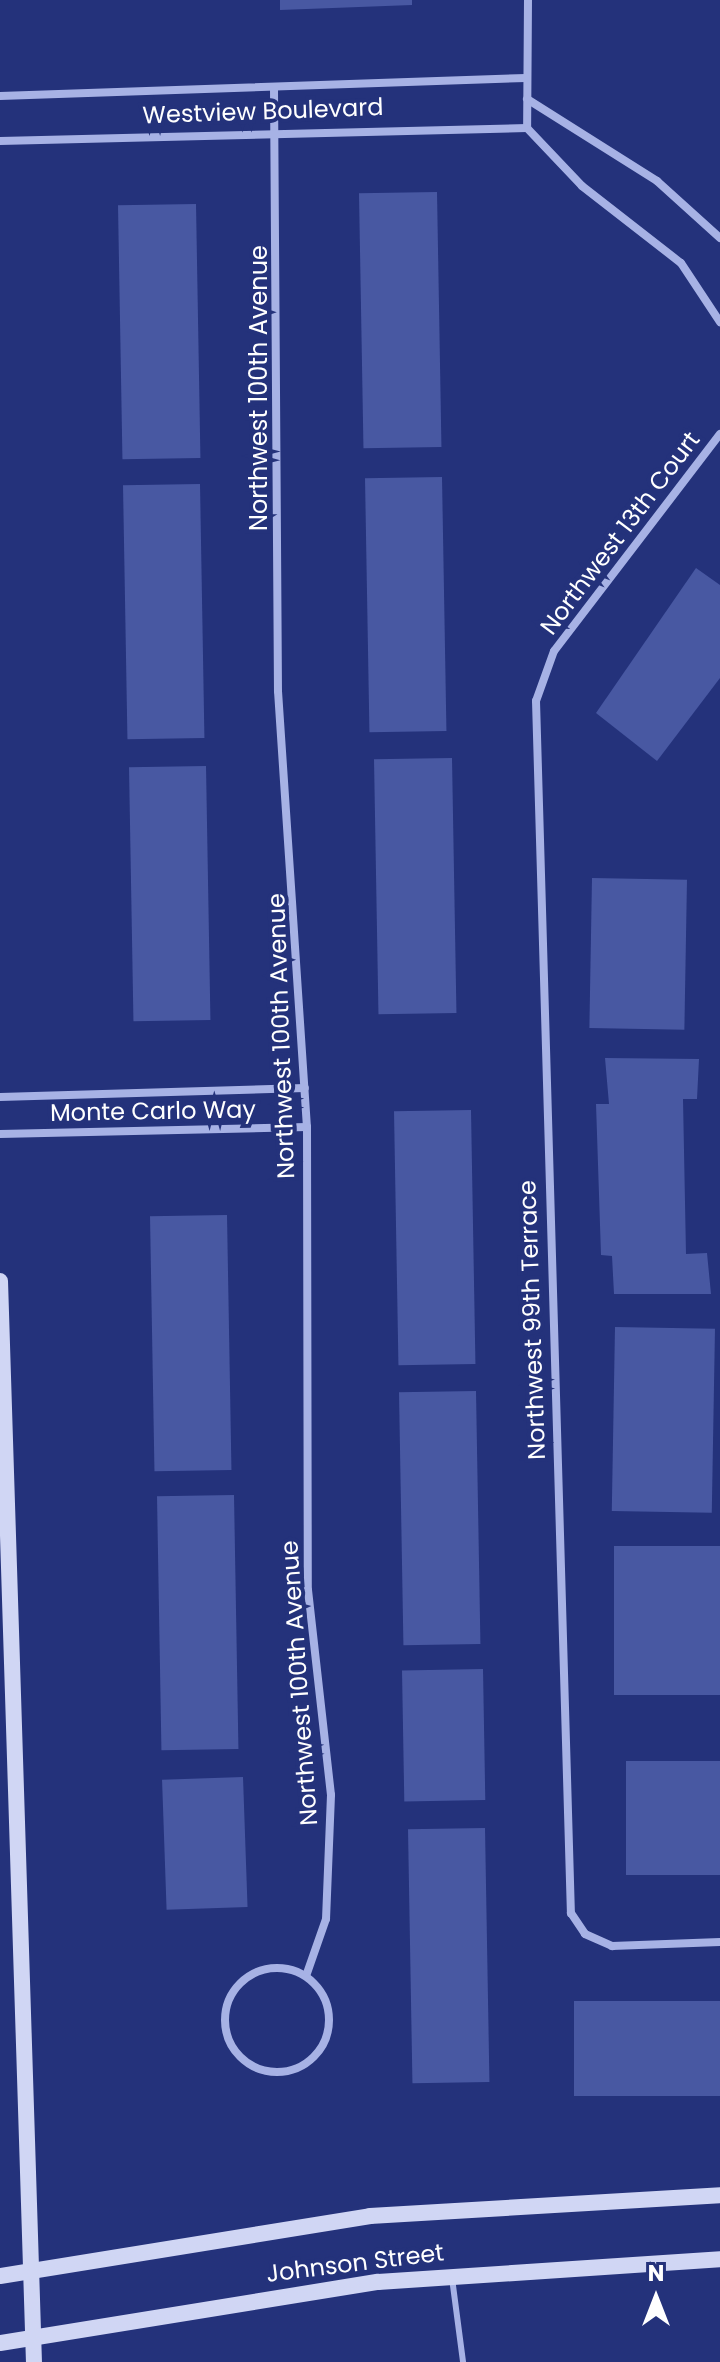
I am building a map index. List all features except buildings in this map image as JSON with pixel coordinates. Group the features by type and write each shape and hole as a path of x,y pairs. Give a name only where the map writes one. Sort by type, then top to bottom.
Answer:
{"street":[{"path":"528,0 527,128 582,186 681,263 720,322"},
{"name":"Westview Boulevard","path":"0,96 526,78"},
{"name":"Northwest 100th Avenue","path":"274,89 278,691 307,1127 308,1590 331,1795 326,1919 306,1976"},
{"path":"527,99 657,181 720,238"},
{"name":"Westview Boulevard","path":"0,141 274,130 527,128"},
{"name":"Northwest 13th Court","path":"536,701 554,651 720,434"},
{"name":"Northwest 99th Terrace","path":"536,701 571,1913 585,1934 612,1946 720,1942"},
{"name":"Monte Carlo Way","path":"0,1097 305,1088"},
{"name":"Monte Carlo Way","path":"0,1134 307,1127"},
{"path":"0,1281 34,2362"},
{"path":"259,1971 306,1976 329,2014 316,2056 284,2072 249,2064 228,2039 233,1992 259,1971"},
{"name":"Johnson Street","path":"0,2276 370,2216 720,2195"},
{"name":"Johnson Street","path":"0,2343 452,2275 720,2259"}],"lane":[{"path":"452,2275 463,2362"}]}
